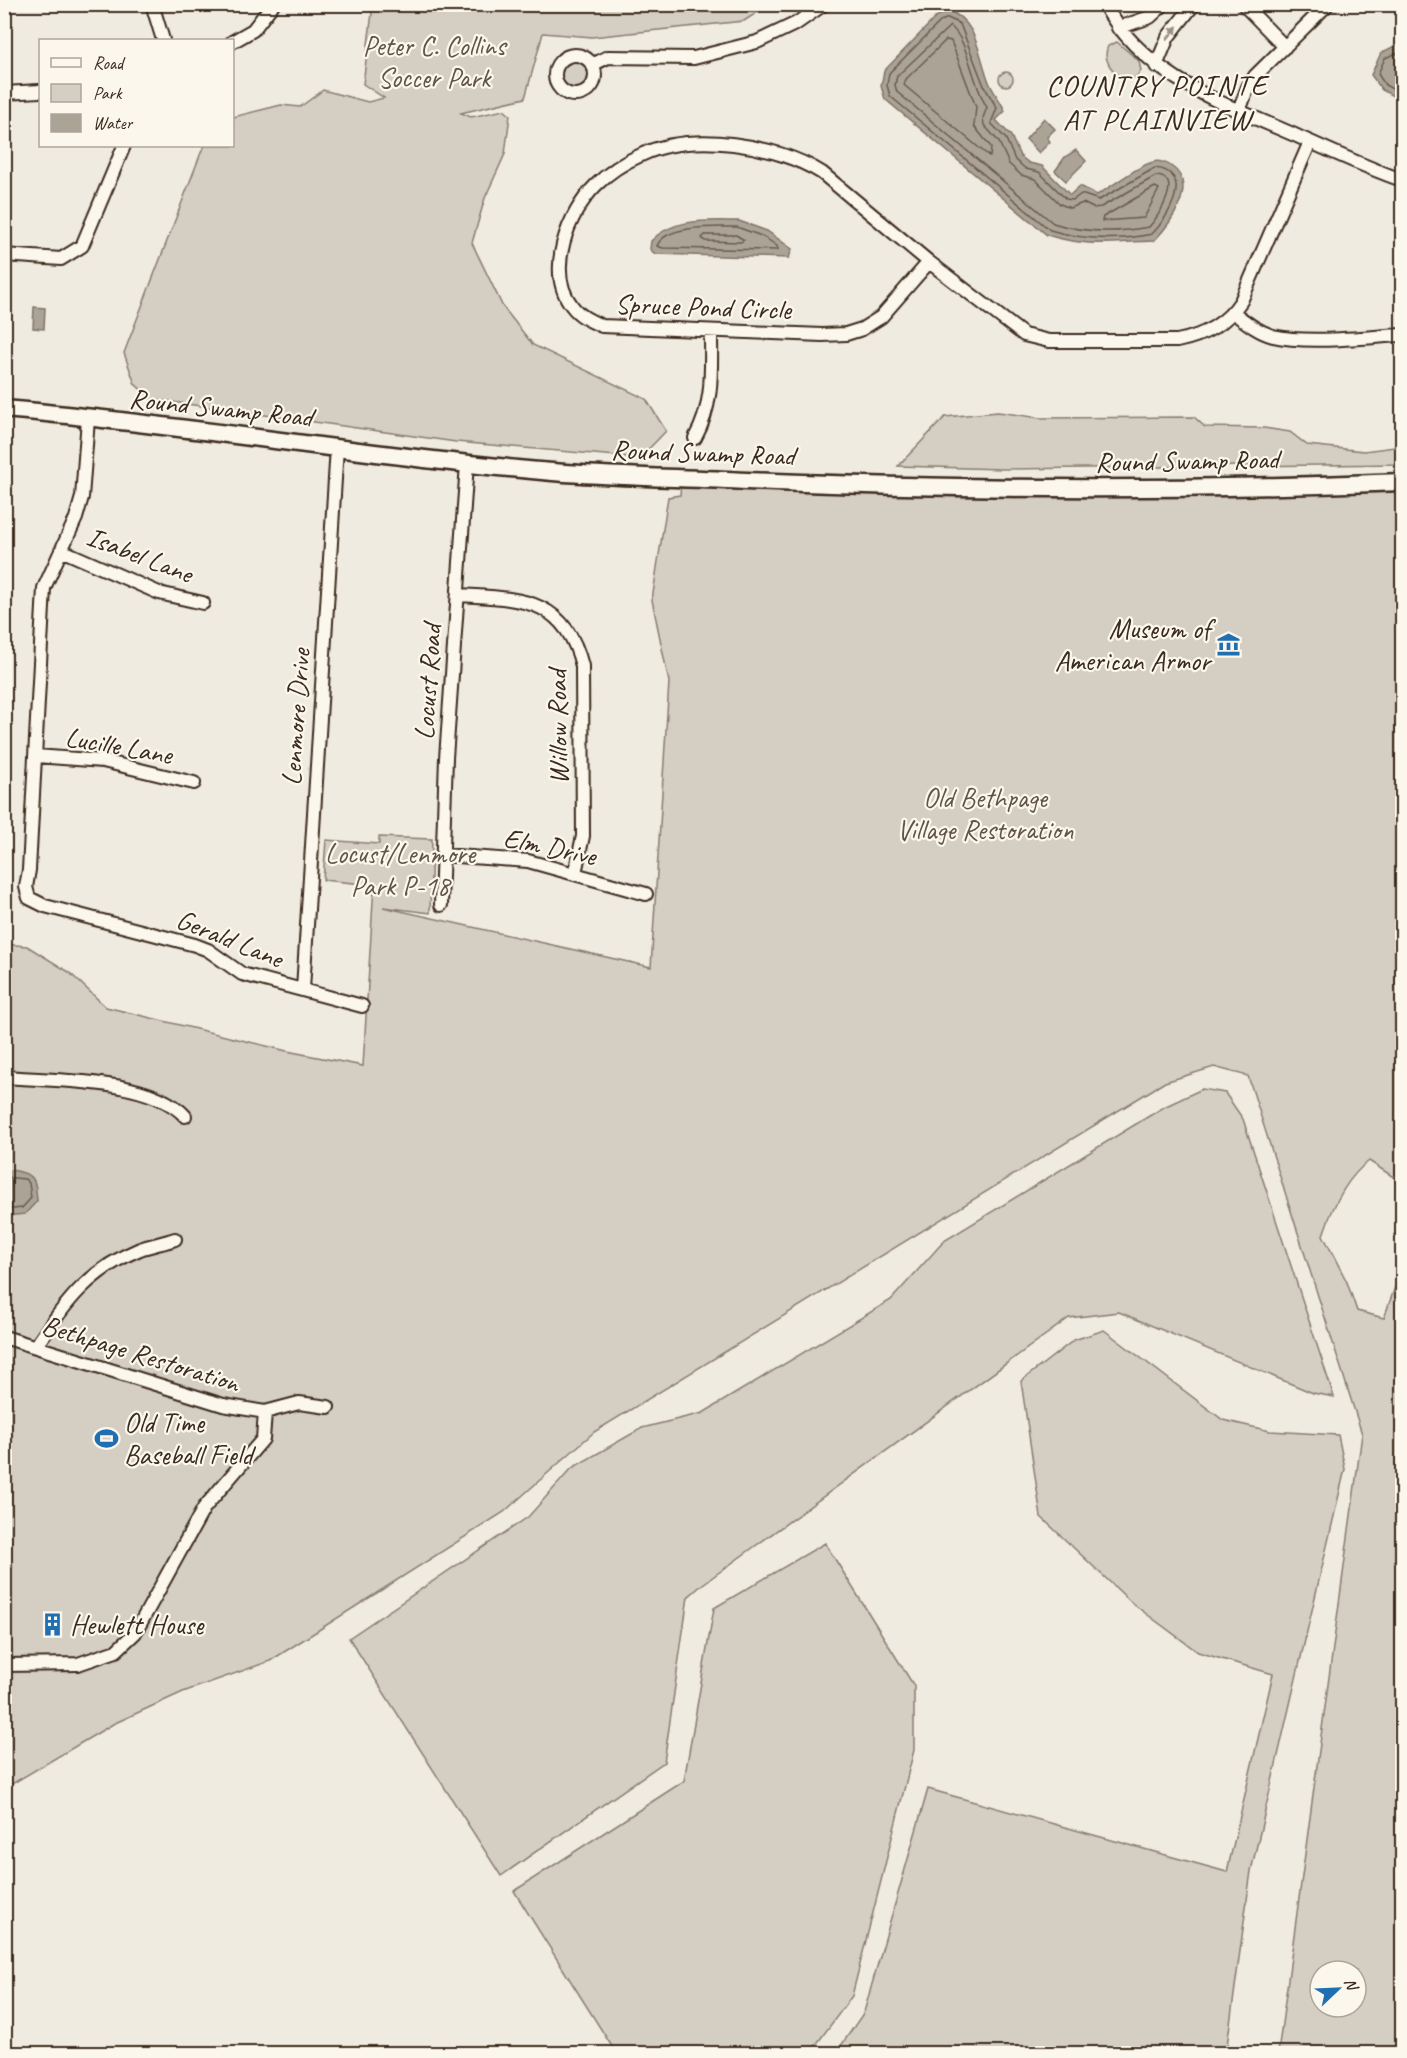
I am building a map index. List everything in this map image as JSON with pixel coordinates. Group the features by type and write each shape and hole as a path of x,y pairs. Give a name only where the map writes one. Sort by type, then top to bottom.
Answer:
{"main road":[{"name":"Round Swamp Road","path":"4,409 203,429 467,464 641,477 893,486 1161,489 1402,482"}],"street":[{"path":"152,4 163,39"},
{"path":"234,41 253,30 273,4"},
{"path":"592,65 608,57 694,58 757,42 790,27 824,4"},
{"path":"1104,4 1118,28 1156,66 1188,87 1310,142 1402,180"},
{"path":"1118,28 1150,18 1164,4"},
{"path":"1156,66 1168,37 1194,4"},
{"path":"1239,111 1248,87 1256,76 1328,4"},
{"path":"1244,5 1285,47"},
{"path":"4,93 39,91"},
{"path":"1310,142 1256,270 1234,313 1251,326 1272,336 1295,338 1402,335"},
{"name":"Spruce Pond Circle","path":"929,262 881,317 862,329 822,335 602,326 585,318 572,306 563,290 560,273 561,251 580,206 595,185 618,167 644,153 691,143 764,148 786,154 822,173 929,262 1024,335 1049,341 1177,341 1196,337 1234,313"},
{"path":"4,255 48,259 68,256 82,246 124,147"},
{"path":"695,438 705,420 711,394 711,332"},
{"path":"36,756 44,588 82,497 88,419"},
{"name":"Lenmore Drive","path":"303,990 337,447"},
{"name":"Locust Road","path":"441,905 446,758 467,464"},
{"name":"Isabel Lane","path":"61,550 159,593 202,603"},
{"name":"Willow Road","path":"458,595 519,600 541,606 563,623 576,645 582,666 583,836 574,873"},
{"name":"Gerald Lane","path":"36,756 26,887 29,898 45,906 195,945 208,950 242,974 362,1006"},
{"name":"Lucille Lane","path":"36,756 102,761 194,783"},
{"name":"Elm Drive","path":"443,855 511,858 646,894"},
{"path":"4,1077 132,1087 176,1106 185,1116"},
{"path":"36,1346 69,1298 104,1269 140,1250 176,1239"},
{"name":"Bethpage Restoration","path":"4,1337 223,1405 265,1412 299,1403 328,1407"},
{"name":"Bethpage Restoration","path":"4,1665 78,1664 116,1651 135,1633 204,1508 263,1439 265,1412"}],"green space":[{"name":"Peter C. Collins Soccer Park","path":"373,5 769,5 744,21 592,37 543,33 525,98 461,113 471,117 504,110 510,115 505,154 485,198 472,243 503,307 533,345 646,399 666,431 640,458 456,442 151,399 135,384 124,353 204,147 234,147 234,117 281,105 300,107 323,90 368,102 384,98 363,84"},
{"path":"1117,42 1139,61 1141,71 1135,78 1120,77 1108,63 1106,51 1108,46"},
{"path":"575,62 584,66 588,75 584,84 575,88 566,84 562,75 566,66"},
{"path":"1003,72 1009,72 1013,79 1009,86 1003,86 999,82 999,76"},
{"path":"998,412 1040,418 1194,417 1205,427 1264,428 1290,432 1307,445 1364,451 1402,446 1402,464 1002,469 898,466 945,417"},
{"name":"Old Bethpage Village Restoration","path":"681,481 1402,485 1402,1210 1395,1178 1369,1161 1353,1176 1341,1194 1323,1235 1347,1282 1357,1311 1384,1318 1402,1267 1402,2053 1278,2053 1362,1434 1248,1076 1214,1067 1165,1082 594,1432 504,1512 270,1661 183,1692 113,1724 5,1788 4,944 27,946 69,972 106,1007 287,1051 363,1066 374,885 323,880 326,840 379,844 379,837 432,839 430,913 383,907 651,967 669,682 652,600 668,497 680,495"},
{"path":"1202,1089 1225,1093 1243,1119 1334,1397 1313,1393 1119,1312 1069,1318 688,1597 664,1762 501,1876 349,1638 528,1517 572,1468 642,1428 703,1413 891,1300 944,1241 1164,1107"},
{"path":"1104,1330 1223,1420 1270,1431 1338,1435 1345,1469 1251,1871 1226,2053 836,2053 864,2012 928,1789 1227,1872 1273,1674 1198,1652 1133,1604 1041,1517 1021,1381 1074,1340"},
{"path":"825,1543 914,1686 914,1750 852,1996 810,2053 616,2053 514,1891 684,1781 714,1608"}],"water":[{"path":"948,11 958,15 965,22 976,40 989,82 1005,111 996,120 1011,136 1020,156 1029,163 1042,166 1070,195 1080,186 1097,195 1155,161 1171,166 1179,174 1183,183 1179,204 1168,224 1154,241 1088,243 1047,235 885,99 881,86 884,71 937,16"},
{"path":"1398,44 1402,46 1402,101 1382,90 1371,75 1381,53"},
{"path":"1044,118 1055,129 1047,137 1050,142 1039,153 1026,139"},
{"path":"1076,150 1086,161 1066,181 1055,171 1065,157"},
{"path":"704,221 739,221 767,231 792,249 789,258 655,254 650,249 651,241 660,233 681,224"},
{"path":"34,307 45,308 44,329 33,328"},
{"path":"11,1170 25,1173 33,1178 37,1201 25,1214 5,1216 5,1172"}],"place":[{"name":"Museum of American Armor","path":"1228,644"},
{"name":"Old Time Baseball Field","path":"106,1438"},
{"name":"Hewlett House","path":"52,1624"}],"district":[{"name":"COUNTRY POINTE AT PLAINVIEW","path":"1157,102"}],"park label":[{"name":"Locust/Lenmore Park P-18","path":"400,869"}]}
